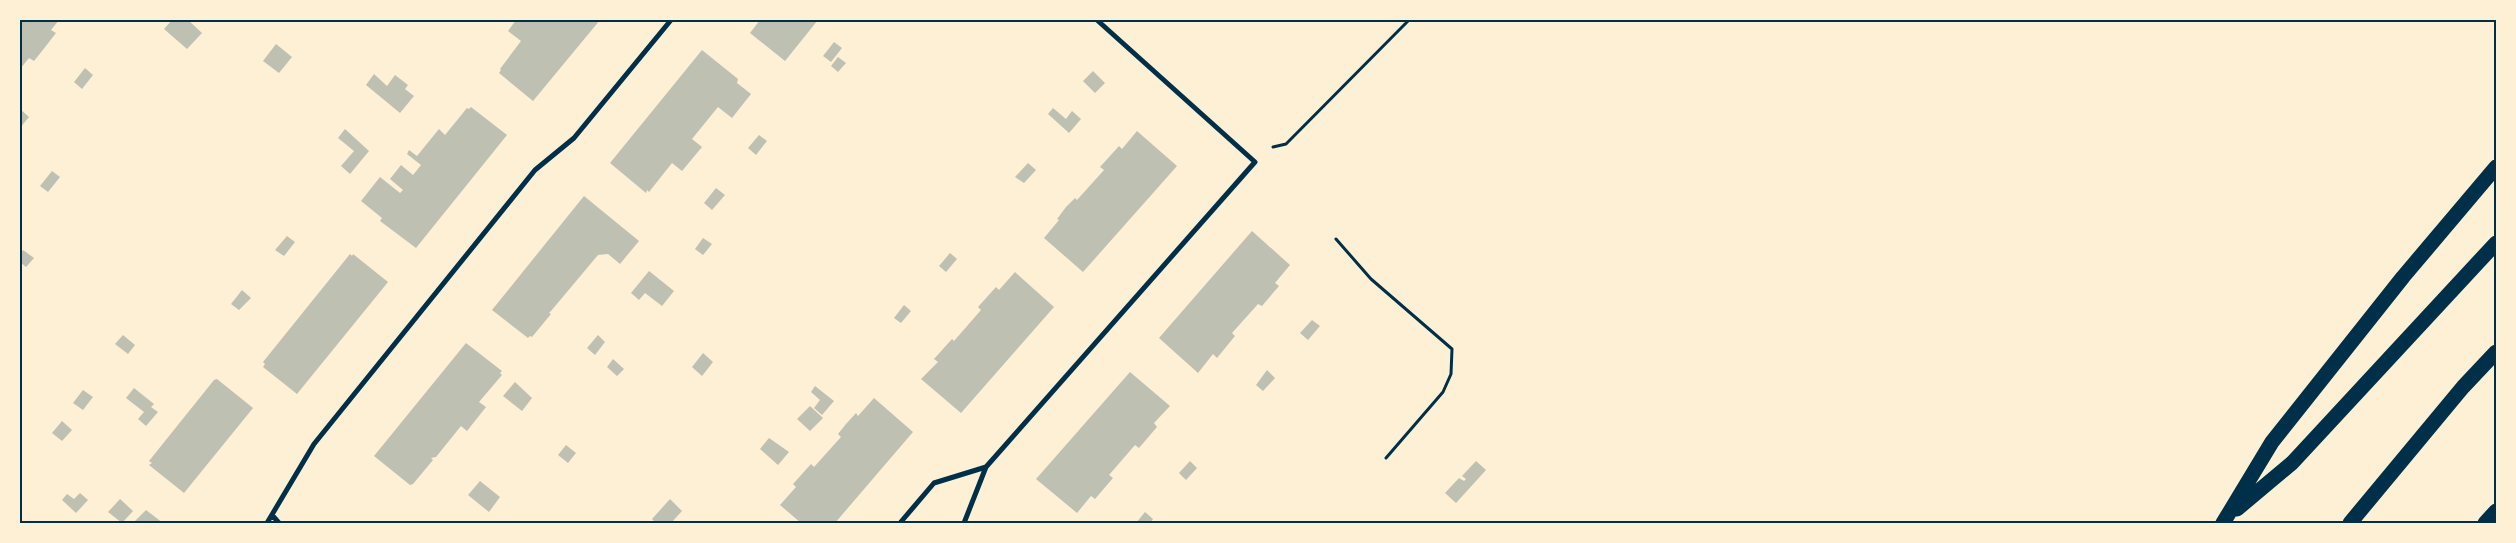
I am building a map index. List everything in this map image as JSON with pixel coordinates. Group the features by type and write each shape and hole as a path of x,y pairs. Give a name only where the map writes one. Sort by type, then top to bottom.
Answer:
{"highway":[{"path":"2225,521 2272,442 2404,277 2496,167"},
{"path":"2225,521 2292,463 2496,244"},
{"path":"2350,523 2463,387 2496,352"},
{"path":"2486,523 2496,511"}],"street":[{"path":"267,523 314,444 338,414 535,170 574,138 671,20"},
{"path":"964,523 986,467 1255,162 1097,20"},
{"path":"900,523 934,483 986,467"},
{"path":"272,515 279,523"}],"path":[{"path":"1245,153 1286,144 1409,20"},
{"path":"1336,240 1371,279 1452,349 1451,374 1443,392 1386,458"}],"building":[{"path":"20,20 59,20 51,30 56,33 42,51 34,61 29,58 20,69"},
{"path":"172,20 188,20 202,33 187,49 164,29"},
{"path":"516,20 600,20 533,101 499,73 521,41 508,31"},
{"path":"760,20 818,20 785,61 750,33"},
{"path":"834,42 842,48 831,62 823,56"},
{"path":"276,44 292,57 279,73 263,61"},
{"path":"702,50 738,79 737,83 751,94 732,118 718,107 692,139 702,147 682,171 672,163 649,192 647,190 646,193 610,163"},
{"path":"838,57 846,63 838,72 831,66"},
{"path":"85,68 93,75 82,89 74,82"},
{"path":"1093,71 1105,83 1095,93 1083,81"},
{"path":"374,74 387,86 395,75 408,85 405,89 414,96 400,113 366,85"},
{"path":"471,107 507,135 416,248 380,221 382,218 361,201 380,177 400,193 403,190 390,179 401,165 413,175 421,165 407,154 409,150 417,156 439,129 445,135 467,108"},
{"path":"1053,108 1066,119 1072,111 1081,119 1069,133 1048,114"},
{"path":"20,109 29,117 20,128"},
{"path":"345,129 369,151 350,174 341,166 354,151 338,138"},
{"path":"1137,131 1177,166 1083,272 1044,238 1059,220 1057,219 1066,207 1075,198 1077,200 1104,170 1100,167 1119,146 1122,149"},
{"path":"759,135 767,141 756,155 748,148"},
{"path":"1028,163 1036,170 1024,183 1015,177"},
{"path":"52,171 60,177 48,192 40,186"},
{"path":"716,188 725,195 712,210 704,203"},
{"path":"584,196 639,241 620,264 608,254 598,255 549,313 551,314 532,337 528,338 492,310"},
{"path":"1252,231 1290,265 1275,283 1279,286 1262,306 1258,304 1232,333 1235,336 1217,358 1213,354 1198,373 1159,338"},
{"path":"287,236 295,242 284,256 275,250"},
{"path":"703,238 712,244 703,255 695,249"},
{"path":"23,250 34,258 26,267 20,262 20,255"},
{"path":"950,253 957,259 946,272 939,266"},
{"path":"350,254 352,256 353,254 388,282 297,394 263,367 265,364 263,362"},
{"path":"649,271 674,291 662,306 645,293 639,300 631,293"},
{"path":"1015,272 1054,307 961,413 921,379 938,362 934,359 952,339 954,341 981,310 978,307 996,287 999,290"},
{"path":"242,290 251,298 239,310 231,304"},
{"path":"904,305 911,311 901,323 894,318"},
{"path":"1312,320 1320,326 1308,340 1300,333"},
{"path":"123,335 135,345 128,354 115,344"},
{"path":"598,335 605,342 595,355 587,348"},
{"path":"466,343 502,371 500,373 502,375 479,402 486,407 467,431 461,426 436,457 431,458 433,460 413,484 410,485 374,456"},
{"path":"703,353 713,362 702,376 692,367"},
{"path":"613,359 624,369 617,376 607,367"},
{"path":"1267,370 1275,378 1263,391 1256,385"},
{"path":"1130,372 1170,406 1154,423 1157,427 1139,448 1135,445 1109,475 1113,478 1095,499 1091,496 1077,513 1036,479"},
{"path":"217,379 253,408 184,493 149,465 152,463 149,461 214,380"},
{"path":"515,382 532,398 522,411 503,396"},
{"path":"815,386 834,401 822,415 814,408 820,400 811,392"},
{"path":"134,388 154,404 151,407 158,412 146,426 138,419 144,412 126,398"},
{"path":"83,390 93,397 83,410 73,403"},
{"path":"874,398 913,432 835,523 801,523 780,505 796,487 793,484 811,464 814,467 841,437 838,434 846,424 856,413 858,416"},
{"path":"810,406 823,418 810,431 797,419"},
{"path":"62,421 72,430 62,441 52,433"},
{"path":"769,438 789,452 778,465 760,449"},
{"path":"566,445 576,453 568,463 558,455"},
{"path":"1190,461 1197,468 1186,480 1179,473"},
{"path":"1476,461 1486,470 1456,503 1445,493 1459,478 1464,481 1466,479 1462,476"},
{"path":"480,481 500,497 489,512 468,495"},
{"path":"80,493 88,500 76,513 62,500 67,494 74,499"},
{"path":"120,499 133,511 122,523 108,512"},
{"path":"670,499 682,511 671,523 656,523 652,519"},
{"path":"146,510 163,523 133,523"},
{"path":"1145,512 1153,519 1150,523 1136,523"}]}
